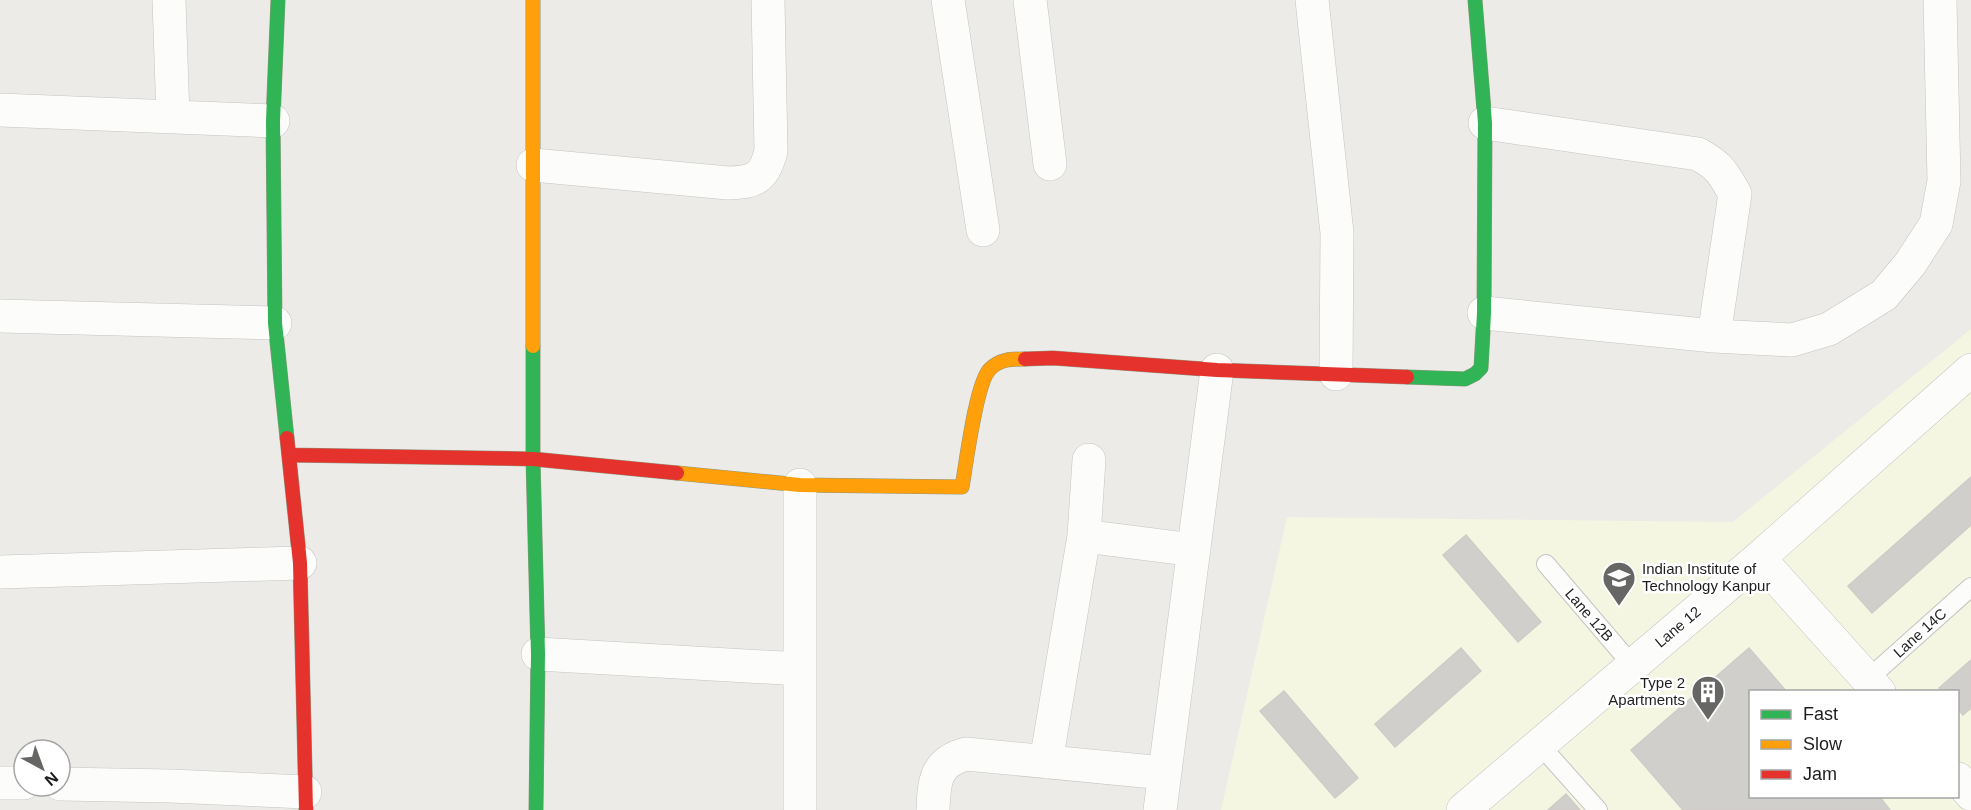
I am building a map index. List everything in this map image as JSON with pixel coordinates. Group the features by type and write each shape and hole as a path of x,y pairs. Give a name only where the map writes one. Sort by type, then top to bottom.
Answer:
{"street":[{"path":"169,0 173,117"},
{"path":"72,786 171,798 306,801 300,563 275,323 273,121 278,0"},
{"path":"532,0 533,459 538,654 536,810"},
{"path":"533,165 728,183 746,182 758,176 768,166 771,151 768,0"},
{"path":"948,0 983,230"},
{"path":"1030,0 1050,164"},
{"path":"1312,0 1337,233 1336,374"},
{"path":"289,454 533,459 800,485 962,487 979,393 988,370 1005,359 1053,358 1217,370 1465,379 1475,375 1480,368 1484,313 1485,123 1475,0"},
{"path":"1484,313 1713,336 1792,340 1829,329 1884,295 1910,264 1936,224 1944,181 1940,0"},
{"path":"0,110 273,121"},
{"path":"1485,123 1698,154 1716,165 1736,194 1713,336"},
{"path":"0,316 275,323"},
{"path":"1160,810 1217,370"},
{"name":"Lane 12","path":"1463,810 1759,558 1971,370"},
{"path":"1046,762 1084,536 1089,460"},
{"path":"800,485 800,808"},
{"path":"1084,536 1194,550"},
{"path":"1759,558 1874,685"},
{"path":"0,572 300,563"},
{"path":"538,654 800,669"},
{"path":"933,810 937,777 942,766 952,758 966,754 1164,773"},
{"path":"1959,780 1971,794"}],"lane":[{"name":"Lane 12B","path":"1546,564 1633,666"},
{"name":"Lane 14C","path":"1874,685 1971,587"},
{"path":"1540,745 1598,810"}],"shaded area":[{"name":"Indian Institute of Technology Kanpur","path":"1971,329 1971,810 1221,810 1287,517 1733,522"}],"building":[{"path":"1971,477 1971,525 1872,613 1848,586"},
{"path":"1466,535 1541,622 1518,642 1443,555"},
{"path":"1461,648 1481,671 1395,747 1375,724"},
{"name":"Type 2 Apartments","path":"1749,648 1785,690 1749,690 1749,798 1881,798 1890,810 1683,810 1631,750"},
{"path":"1971,660 1971,708 1963,715 1959,710 1959,690 1940,690 1939,688"},
{"path":"1284,691 1358,778 1335,798 1260,711"},
{"path":"1566,794 1580,810 1548,810"}],"traffic: fast":[{"path":"278,0 273,121 275,323 287,438"},
{"path":"1407,377 1465,379 1481,368 1484,313 1485,123 1475,0"},
{"path":"533,346 533,459 538,654 536,810"}],"traffic: slow":[{"path":"533,0 533,346"},
{"path":"677,473 800,485 962,487 976,406 985,377 990,369 1002,361 1025,359"}],"traffic: jam":[{"path":"1025,359 1053,358 1217,370 1407,377"},
{"path":"287,438 300,563 306,810"},
{"path":"289,455 533,459 677,473"}],"place":[{"name":"Indian Institute of Technology Kanpur","path":"1619,607"},
{"name":"Type 2 Apartments","path":"1708,721"}]}
